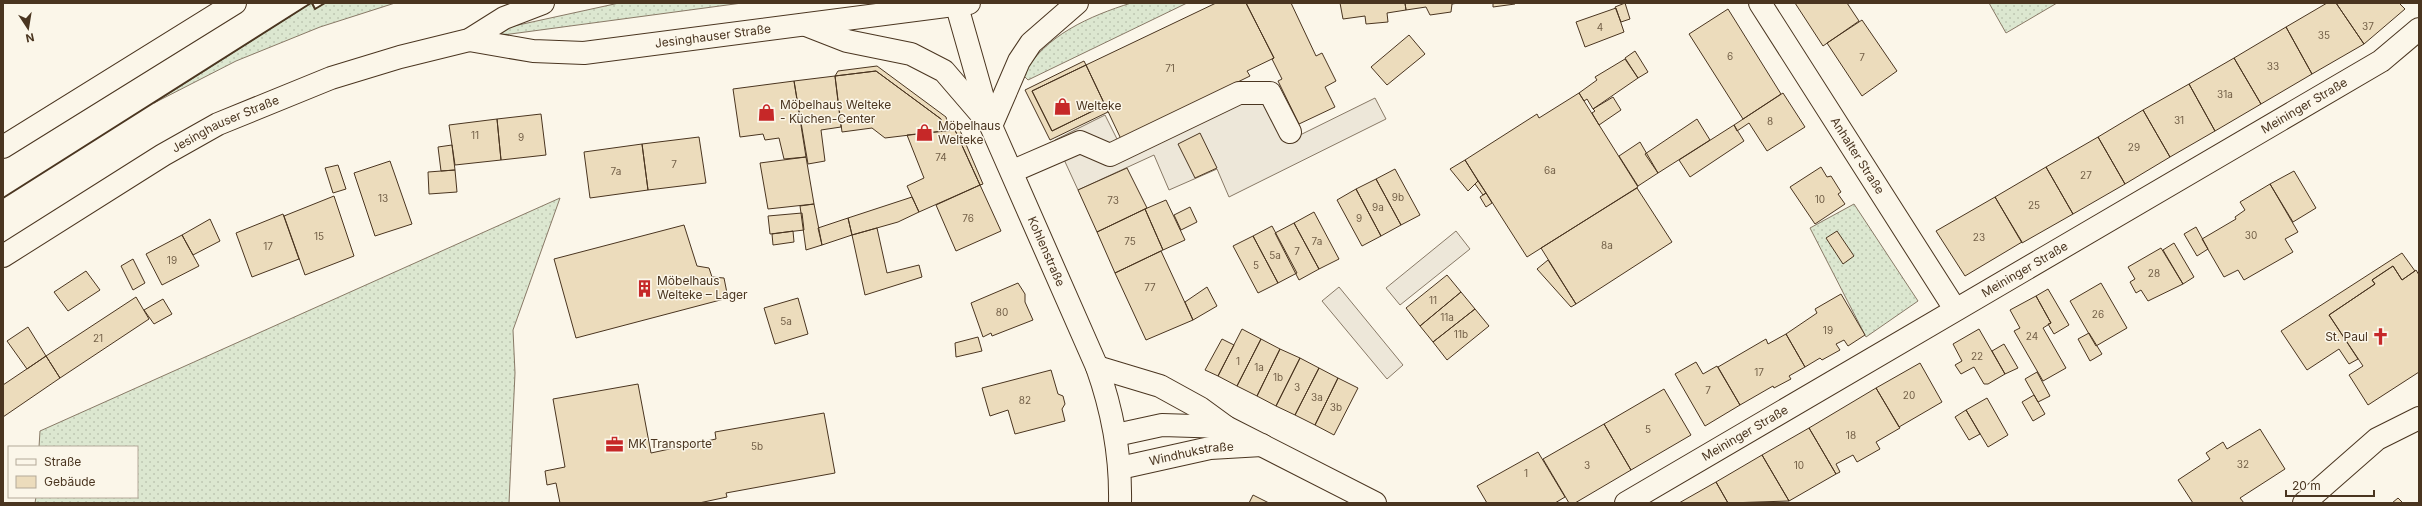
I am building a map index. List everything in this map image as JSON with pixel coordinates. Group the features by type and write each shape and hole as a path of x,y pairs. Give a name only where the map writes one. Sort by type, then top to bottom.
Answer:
{"main road":[{"path":"3,147 235,3"},
{"name":"Jesinghauser Straße","path":"3,256 157,159 218,124 331,78 400,57 469,40 504,18 543,3"},
{"path":"804,25 847,41 911,54 944,71 991,126 1019,62 1031,43 1077,3"},
{"name":"Anhalter Straße","path":"1760,3 1955,309"},
{"name":"Jesinghauser Straße","path":"469,40 533,51 584,53 961,4"},
{"name":"Kohlenstraße","path":"961,4 991,126 1013,171 1097,367 1109,401 1116,434 1120,468 1120,503"},
{"name":"Meininger Straße","path":"1626,503 2380,61 2419,29"},
{"path":"1013,171 1080,142 1110,155 1239,93 1270,93 1290,132"},
{"name":"Windhukstraße","path":"1097,367 1160,386 1200,408 1226,427 1264,445 1375,503"},
{"path":"2304,503 2378,439 2419,418"},
{"name":"Windhukstraße","path":"1116,434 1162,425 1226,427"},
{"name":"Windhukstraße","path":"1120,468 1210,448 1264,445"}],"green space":[{"path":"311,3 315,9 325,3 395,3 320,27 236,61 154,103"},
{"path":"619,3 742,3 503,35 498,34 500,29"},
{"path":"1131,3 1187,3 1028,80 1023,75 1032,61 1056,38 1100,14"},
{"path":"1989,3 2057,3 2006,33"},
{"path":"560,198 513,330 515,373 509,503 35,503 36,498 138,498 138,446 39,446 40,431"},
{"path":"1854,204 1918,301 1866,337 1810,228"}],"shaded area":[{"path":"1271,82 1298,136 1375,98 1386,119 1229,197 1217,169 1169,190 1154,155 1078,190 1055,140 1105,115 1119,143 1193,118"},
{"path":"1456,231 1470,249 1400,305 1386,288"},
{"path":"1339,287 1403,365 1387,379 1322,301"}],"building":[{"path":"1216,3 1246,3 1274,58 1247,71 1250,76 1121,139 1086,65"},
{"path":"1246,3 1291,3 1316,56 1322,53 1336,81 1325,87 1335,107 1299,124 1278,81 1282,79 1272,59 1274,58"},
{"path":"1340,3 1405,3 1406,10 1387,13 1388,22 1366,24 1365,16 1343,19"},
{"path":"1405,3 1458,3 1452,4 1451,12 1430,15 1426,7 1406,10"},
{"path":"1493,3 1515,3 1515,4 1493,7"},
{"path":"1625,3 1630,19 1621,22 1615,7"},
{"path":"1795,3 1847,3 1859,21 1823,46"},
{"path":"2327,3 2336,3 2364,44 2312,74 2286,27"},
{"path":"2336,3 2399,3 2405,9 2364,44"},
{"path":"1616,8 1624,32 1585,47 1576,22"},
{"path":"1728,9 1781,94 1743,119 1689,34"},
{"path":"1862,20 1897,71 1862,96 1827,43"},
{"path":"2286,27 2312,74 2261,104 2234,58"},
{"path":"1409,35 1425,54 1387,85 1371,67"},
{"path":"1635,51 1648,72 1638,78 1625,58"},
{"path":"2234,58 2261,104 2215,131 2189,84"},
{"path":"1625,59 1638,78 1593,109 1587,99 1584,101 1579,93 1597,80 1595,77"},
{"path":"1084,61 1086,65 1032,91 1052,131 1105,105 1108,112 1050,140 1025,90"},
{"path":"1086,65 1105,105 1052,131 1032,91"},
{"path":"877,66 946,117 949,130 943,131 941,119 876,71 835,76 838,71"},
{"path":"876,71 941,119 943,131 885,138 872,128 842,132 835,76"},
{"path":"835,76 841,127 821,130 825,161 808,164 794,81"},
{"name":"Möbelhaus Welteke - Küchen-Center","path":"794,81 806,157 784,159 779,138 765,140 763,134 740,137 733,89"},
{"path":"2189,84 2215,131 2170,157 2143,110"},
{"path":"1579,93 1638,187 1527,257 1465,160 1537,114 1539,118"},
{"path":"1783,93 1805,127 1767,151 1749,123 1737,131 1734,125"},
{"path":"1613,97 1621,110 1599,125 1592,113 1595,111 1593,109"},
{"path":"2143,110 2170,157 2125,184 2098,137"},
{"path":"541,114 546,155 501,160 497,119"},
{"path":"497,119 501,160 455,165 449,125"},
{"path":"1697,119 1710,140 1658,173 1645,154"},
{"path":"1734,125 1744,141 1690,177 1679,160"},
{"path":"959,128 983,184 980,185 955,130"},
{"path":"955,130 980,185 919,212 907,186 924,178 907,135"},
{"path":"1200,133 1217,168 1195,178 1178,144"},
{"path":"699,137 706,183 648,190 642,144"},
{"path":"2098,137 2125,184 2073,214 2046,167"},
{"path":"1640,142 1658,173 1638,186 1619,156"},
{"path":"642,144 648,190 590,198 584,152"},
{"path":"452,145 455,170 441,171 438,147"},
{"path":"806,157 814,204 768,209 760,163"},
{"path":"1465,160 1478,181 1468,191 1450,169"},
{"path":"390,161 412,224 375,236 354,173"},
{"path":"338,165 346,189 333,193 325,168"},
{"path":"1821,167 1827,177 1831,176 1841,192 1838,194 1845,204 1815,224 1790,187"},
{"path":"2046,167 2073,214 2022,243 1995,197"},
{"path":"1127,168 1147,208 1097,232 1078,190"},
{"path":"1395,169 1420,215 1401,225 1376,179"},
{"path":"455,170 457,192 429,194 428,172"},
{"path":"2294,171 2316,208 2293,222 2270,184"},
{"path":"1376,179 1401,225 1381,236 1356,189"},
{"path":"1478,181 1486,193 1483,195 1475,184"},
{"path":"2270,184 2298,232 2285,239 2293,252 2244,280 2238,270 2224,277 2202,239 2236,219 2235,217 2245,210 2240,202"},
{"path":"980,185 1001,231 956,251 936,205"},
{"path":"1637,188 1672,242 1576,304 1541,248"},
{"path":"1356,189 1381,236 1362,246 1337,200"},
{"path":"1486,193 1492,203 1486,207 1480,197"},
{"path":"334,196 354,256 305,275 284,216"},
{"path":"912,197 919,212 898,222 852,235 848,218"},
{"path":"1995,197 2022,242 1965,276 1936,231"},
{"path":"1166,200 1185,240 1163,250 1145,209"},
{"path":"814,204 822,245 806,250 800,206"},
{"path":"1190,207 1197,222 1181,230 1174,215"},
{"path":"1145,209 1163,250 1115,273 1097,232"},
{"path":"1314,212 1339,259 1319,269 1294,223"},
{"path":"802,213 804,230 770,234 768,216"},
{"path":"283,214 299,259 252,277 236,233"},
{"path":"848,218 852,235 822,245 818,228"},
{"path":"210,219 220,241 193,255 182,235"},
{"path":"1294,223 1319,269 1299,280 1275,233"},
{"name":"Möbelhaus Welteke – Lager","path":"684,225 697,266 709,268 712,277 724,278 728,298 576,338 554,259"},
{"path":"1272,226 1297,273 1278,283 1253,236"},
{"path":"2196,227 2208,249 2197,256 2184,234"},
{"path":"877,228 887,273 919,265 922,277 865,295 852,235"},
{"path":"793,231 794,242 773,245 772,234"},
{"path":"1837,231 1854,256 1843,264 1826,238"},
{"path":"182,235 199,266 162,285 146,254"},
{"path":"1253,236 1278,283 1258,293 1233,246"},
{"path":"2174,243 2194,277 2183,284 2163,250"},
{"path":"2161,248 2183,284 2148,301 2141,290 2136,293 2130,282 2135,279 2128,267"},
{"path":"1161,251 1193,320 1146,340 1115,273"},
{"path":"2402,253 2415,271 2402,280 2393,266 2372,280 2375,284 2329,315 2358,359 2349,364 2339,349 2307,370 2281,331"},
{"path":"133,259 145,283 133,290 121,266"},
{"path":"1548,260 1576,304 1571,307 1537,269"},
{"name":"St. Paul","path":"2393,266 2402,280 2416,270 2419,275 2419,372 2368,405 2349,375 2363,366 2329,315 2375,284 2372,280"},
{"path":"86,271 100,290 68,311 54,292"},
{"path":"1447,275 1461,292 1420,326 1406,308"},
{"path":"1018,283 1025,294 1025,302 1033,320 992,336 991,333 983,337 971,303"},
{"path":"2101,283 2127,328 2096,346 2070,301"},
{"path":"1207,287 1217,306 1193,320 1185,302"},
{"path":"2048,289 2069,325 2054,334 2048,324 2051,323 2036,296"},
{"path":"1461,292 1475,309 1433,342 1420,326"},
{"path":"1841,294 1865,335 1848,346 1844,340 1836,344 1840,350 1822,360 1820,358 1805,367 1786,334 1817,313 1815,309"},
{"path":"2036,296 2051,323 2043,328 2066,368 2043,381 2014,331 2020,328 2010,310"},
{"path":"136,297 149,319 60,378 46,356"},
{"path":"798,298 808,334 775,344 764,308"},
{"path":"163,299 172,314 154,324 144,310"},
{"path":"1475,309 1489,326 1447,360 1433,342"},
{"path":"28,327 46,356 27,369 7,341"},
{"path":"1242,329 1261,339 1237,386 1218,376"},
{"path":"1979,329 2005,374 1988,384 1984,384 1974,367 1961,374 1955,365 1962,361 1953,344"},
{"path":"2089,333 2102,354 2090,361 2078,339"},
{"path":"1786,334 1805,367 1789,376 1791,379 1774,388 1773,386 1740,405 1718,367 1766,339 1768,344"},
{"path":"978,337 982,351 956,357 955,343"},
{"path":"1222,339 1234,345 1218,376 1205,370"},
{"path":"1261,339 1280,349 1257,396 1237,386"},
{"path":"2004,344 2018,368 2005,374 1992,351"},
{"path":"1280,349 1300,358 1276,406 1257,396"},
{"path":"46,356 60,378 3,417 3,385"},
{"path":"1300,358 1319,368 1295,415 1276,406"},
{"path":"1696,362 1703,374 1717,366 1740,405 1705,426 1675,374"},
{"path":"1920,363 1942,402 1899,427 1876,388"},
{"path":"1319,368 1338,378 1315,425 1295,415"},
{"path":"1051,370 1058,394 1063,396 1065,404 1062,409 1065,421 1015,434 1008,410 990,416 982,388"},
{"path":"2037,372 2050,396 2038,402 2025,379"},
{"path":"1338,378 1358,388 1334,435 1315,425"},
{"path":"638,384 651,453 716,439 715,432 824,413 835,473 726,493 727,497 699,503 560,503 556,483 547,485 545,471 565,467 553,399"},
{"path":"1876,388 1900,428 1876,442 1880,449 1857,462 1853,455 1836,464 1840,472 1836,474 1809,428"},
{"path":"1664,389 1691,435 1631,470 1604,424"},
{"path":"2034,395 2045,414 2033,421 2022,402"},
{"path":"1987,398 2008,435 1988,447 1966,410"},
{"path":"1966,410 1980,434 1969,440 1955,417"},
{"path":"1604,424 1631,470 1575,503 1569,503 1543,459"},
{"path":"1809,428 1836,474 1789,501 1762,455"},
{"path":"2260,429 2285,469 2240,498 2244,503 2193,503 2178,480 2210,459 2206,453 2223,442 2227,449"},
{"path":"1538,452 1565,497 1555,503 1487,503 1477,486"},
{"path":"1762,455 1789,501 1728,503 1716,482"},
{"path":"1716,482 1728,503 1679,503"},
{"path":"1253,495 1269,503 1249,503"},
{"path":"2398,498 2403,503 2392,503"}],"wall":[{"path":"3,198 311,3"},
{"path":"312,3 315,9 325,3"}],"place":[{"name":"Welteke","path":"1063,106"},
{"name":"Möbelhaus Welteke - Küchen-Center","path":"767,112"},
{"name":"Möbelhaus Welteke","path":"925,133"},
{"name":"Möbelhaus Welteke – Lager","path":"644,288"},
{"name":"St. Paul","path":"2381,337"},
{"name":"MK Transporte","path":"615,444"}]}
